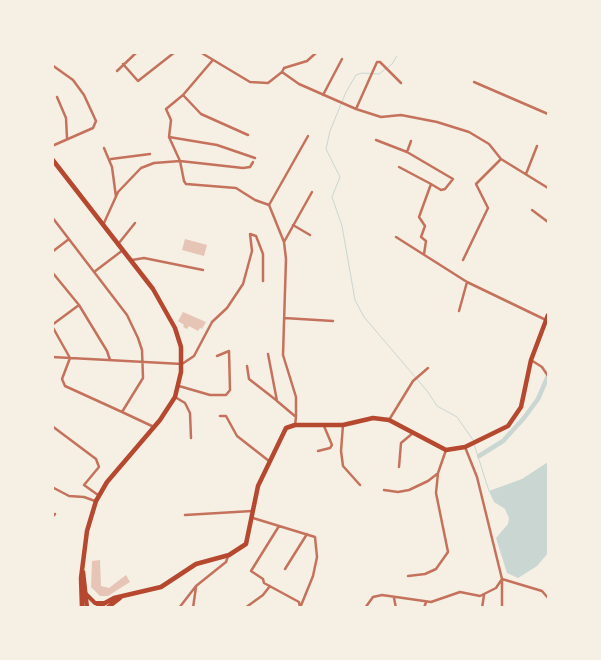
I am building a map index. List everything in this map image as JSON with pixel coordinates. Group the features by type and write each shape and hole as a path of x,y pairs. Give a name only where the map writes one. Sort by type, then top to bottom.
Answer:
{"main road":[{"path":"52,159 132,260 175,328 181,347 182,364 179,386 175,397 154,427 98,495 87,531 82,570 82,608"},
{"path":"96,608 121,598 161,587 196,564 229,555 246,544 258,486 284,432 295,425 343,425 373,418 389,420 446,450 466,447 508,426 517,415 531,360 548,318"},
{"path":"82,570 87,608"},
{"path":"86,594 95,603 106,605"}],"street":[{"path":"116,70 137,52"},
{"path":"124,64 138,82 175,52"},
{"path":"200,52 212,61 250,82 268,83 282,72 284,68 307,61 317,52"},
{"path":"323,95 342,59"},
{"path":"212,61 183,95 166,109 171,120 168,137 180,161 186,184 236,188 255,200 269,205 284,242 286,260 283,355 296,397 295,425"},
{"path":"356,109 377,62 380,62 401,83"},
{"path":"52,64 73,80 84,95 96,121 94,128 52,146"},
{"path":"282,72 299,84 356,109 381,117 401,115 462,130 489,144 501,160 548,188"},
{"path":"474,82 548,114"},
{"path":"183,95 201,114 248,135"},
{"path":"57,97 66,118 67,138"},
{"path":"269,205 308,136"},
{"path":"168,137 217,145 255,158"},
{"path":"376,140 407,152 453,179 445,189 441,190 399,167"},
{"path":"407,152 411,141"},
{"path":"526,174 537,146"},
{"path":"104,148 110,159 116,199"},
{"path":"110,159 150,154"},
{"path":"463,260 488,208 476,184 501,160"},
{"path":"104,223 118,192 141,168 154,163 180,161 243,168 250,167 253,162"},
{"path":"424,254 426,241 421,237 426,226 419,217 431,184"},
{"path":"284,242 312,192"},
{"path":"532,210 548,222"},
{"path":"52,217 127,316 138,338 143,361 143,378 122,412"},
{"path":"120,243 135,223"},
{"path":"293,225 310,235"},
{"path":"52,357 182,364 194,356 212,322 227,308 243,284 252,251 250,234 256,236 263,254 262,281"},
{"path":"396,236 467,282 548,318"},
{"path":"52,252 69,240"},
{"path":"94,272 124,249"},
{"path":"132,260 144,258 203,270"},
{"path":"52,272 79,305 107,350 110,360"},
{"path":"459,310 467,282"},
{"path":"70,358 52,326 79,305"},
{"path":"284,318 333,322"},
{"path":"179,386 210,395 226,395 230,390 229,351 217,356"},
{"path":"268,354 277,401"},
{"path":"70,358 62,379 65,386 154,427"},
{"path":"531,360 542,367 548,376"},
{"path":"247,366 249,379 296,417"},
{"path":"389,420 413,381 428,368"},
{"path":"175,397 185,403 190,413 191,438"},
{"path":"220,416 226,416 236,436 269,461"},
{"path":"343,425 341,451 343,466 360,485"},
{"path":"52,426 96,458 99,467 84,485 98,495"},
{"path":"318,451 330,448 332,445 324,426"},
{"path":"399,467 401,443 413,433"},
{"path":"466,447 477,477 502,579 502,608"},
{"path":"408,576 425,574 436,569 448,552 436,493 438,473 446,450"},
{"path":"384,490 398,492 409,490 428,481 438,473"},
{"path":"52,487 69,496 84,497 96,501"},
{"path":"185,515 252,511"},
{"path":"251,518 315,537 317,557 313,576 300,608"},
{"path":"279,526 251,571 270,586 299,602 300,608"},
{"path":"285,568 307,534"},
{"path":"179,608 196,586 226,562 229,555"},
{"path":"366,608 373,597 382,595 426,602 460,592 484,595 496,588 502,579"},
{"path":"502,579 542,591 548,598"},
{"path":"194,608 196,586"},
{"path":"245,608 263,595 270,586"},
{"path":"482,608 484,595"},
{"path":"394,598 396,608"},
{"path":"424,608 426,602"}],"shaded area":[{"path":"548,462 548,553 537,566 518,578 507,573 496,538 508,524 509,518 505,509 494,502 489,491 522,479"}],"building":[{"path":"185,239 207,245 204,256 182,250"},
{"path":"183,312 206,322 202,329 200,328 198,331 189,326 187,329 183,327 184,325 178,321"},
{"path":"100,560 101,586 109,588 126,575 130,582 108,596 100,596 91,587 92,561"}],"waterway":[{"path":"397,56 392,64 379,74 362,73 356,75 346,92 330,131 326,149 340,177 332,197 342,226 355,300 364,317 428,392 437,406 457,417 473,440"},
{"path":"479,456 503,441 524,418 538,399 548,376"},
{"path":"474,444 489,491"}]}
